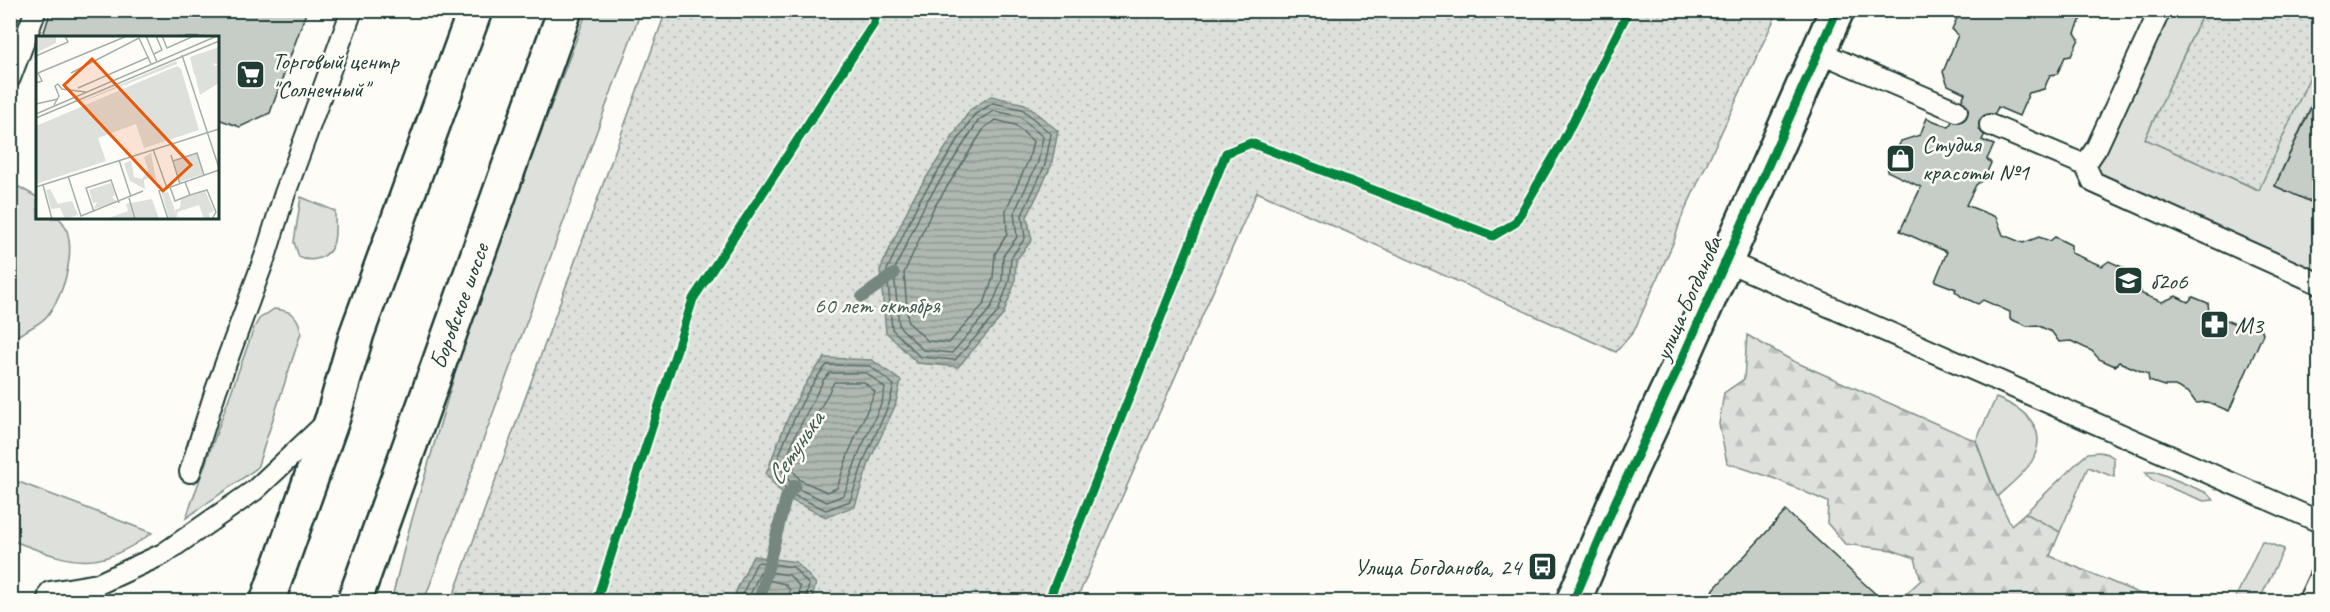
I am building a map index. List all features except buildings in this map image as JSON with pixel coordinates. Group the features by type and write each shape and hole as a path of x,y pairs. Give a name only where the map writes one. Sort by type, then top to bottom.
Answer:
{"main road":[{"path":"267,602 333,417 357,333 475,10"},
{"name":"Боровское шоссе","path":"354,602 565,10"},
{"name":"улица Богданова","path":"1574,602 1615,503 1838,10"}],"lane":[{"path":"10,78 36,10"},
{"path":"190,472 216,390 266,254 284,196 352,10"},
{"path":"2085,165 2097,147 2160,10"},
{"path":"1819,52 1957,111"},
{"path":"1990,125 2085,165 2093,182 2319,284"},
{"path":"1726,261 2319,522"},
{"path":"47,602 50,592 98,584 163,554 255,490 333,417"},
{"path":"2308,602 2319,576"}],"green space":[{"path":"587,11 641,11 424,601 391,602 408,533 473,312"},
{"name":"60 лет октября","path":"666,11 1778,11 1681,219 1674,241 1634,331 1616,352 1257,192 1076,601 451,602"},
{"path":"2160,11 2204,11 2145,139 2258,190 2319,56 2319,88 2275,185 2319,206 2319,284 2093,182 2097,147"},
{"path":"2204,11 2319,11 2319,56 2259,190 2145,139"},
{"path":"10,182 36,196 36,219 60,219 66,227 70,253 64,282 53,308 39,323 11,338"},
{"path":"301,197 335,211 334,241 329,251 321,258 310,260 299,257 294,242"},
{"path":"274,309 293,315 301,333 257,468 186,518 254,328 259,319"},
{"path":"1747,335 1793,361 1976,441 1993,488 2011,525 2025,513 2060,532 2050,556 2157,601 2057,601 2039,594 2035,601 1898,601 1921,580 1915,558 1892,550 1845,544 1827,523 1828,502 1773,478 1727,463 1719,424 1724,393 1744,379"},
{"path":"1996,398 2024,413 2031,420 2038,437 2037,448 2030,464 1997,497 1976,441"},
{"path":"2099,452 2114,458 2114,477 2088,467 2060,532 2025,513 2088,453"},
{"path":"2145,472 2157,472 2207,493 2214,500 2204,501 2178,491 2152,480"},
{"path":"11,479 152,533 114,555 83,560 67,559 11,540"},
{"path":"2262,541 2284,549 2259,601 2234,601"}],"water":[{"path":"991,96 1025,104 1058,131 1051,166 1027,217 1032,240 1016,260 1015,282 1003,315 958,367 917,363 886,332 880,270 913,198 970,110"},
{"path":"825,358 872,360 901,381 895,406 870,460 855,506 826,517 786,498 766,474 798,398"},
{"path":"753,556 796,562 816,584 811,601 733,601"}],"waterway":[{"name":"Сетунька","path":"862,297 894,274"},
{"name":"Сетунька","path":"759,602 786,498 795,485"}],"cycle path":[{"path":"596,602 693,299 873,25 878,10"},
{"path":"1048,602 1226,153 1251,143 1493,236 1515,223 1563,141 1629,10"},
{"path":"1573,602 1615,503 1684,355 1837,10"}],"place":[{"name":"Торговый центр \"Солнечный\"","path":"251,75"},
{"name":"Студия красоты №1","path":"1901,158"},
{"name":"б2о6","path":"2129,281"},
{"name":"М3","path":"2214,325"},
{"name":"Улица Богданова, 24","path":"1542,567"}]}
